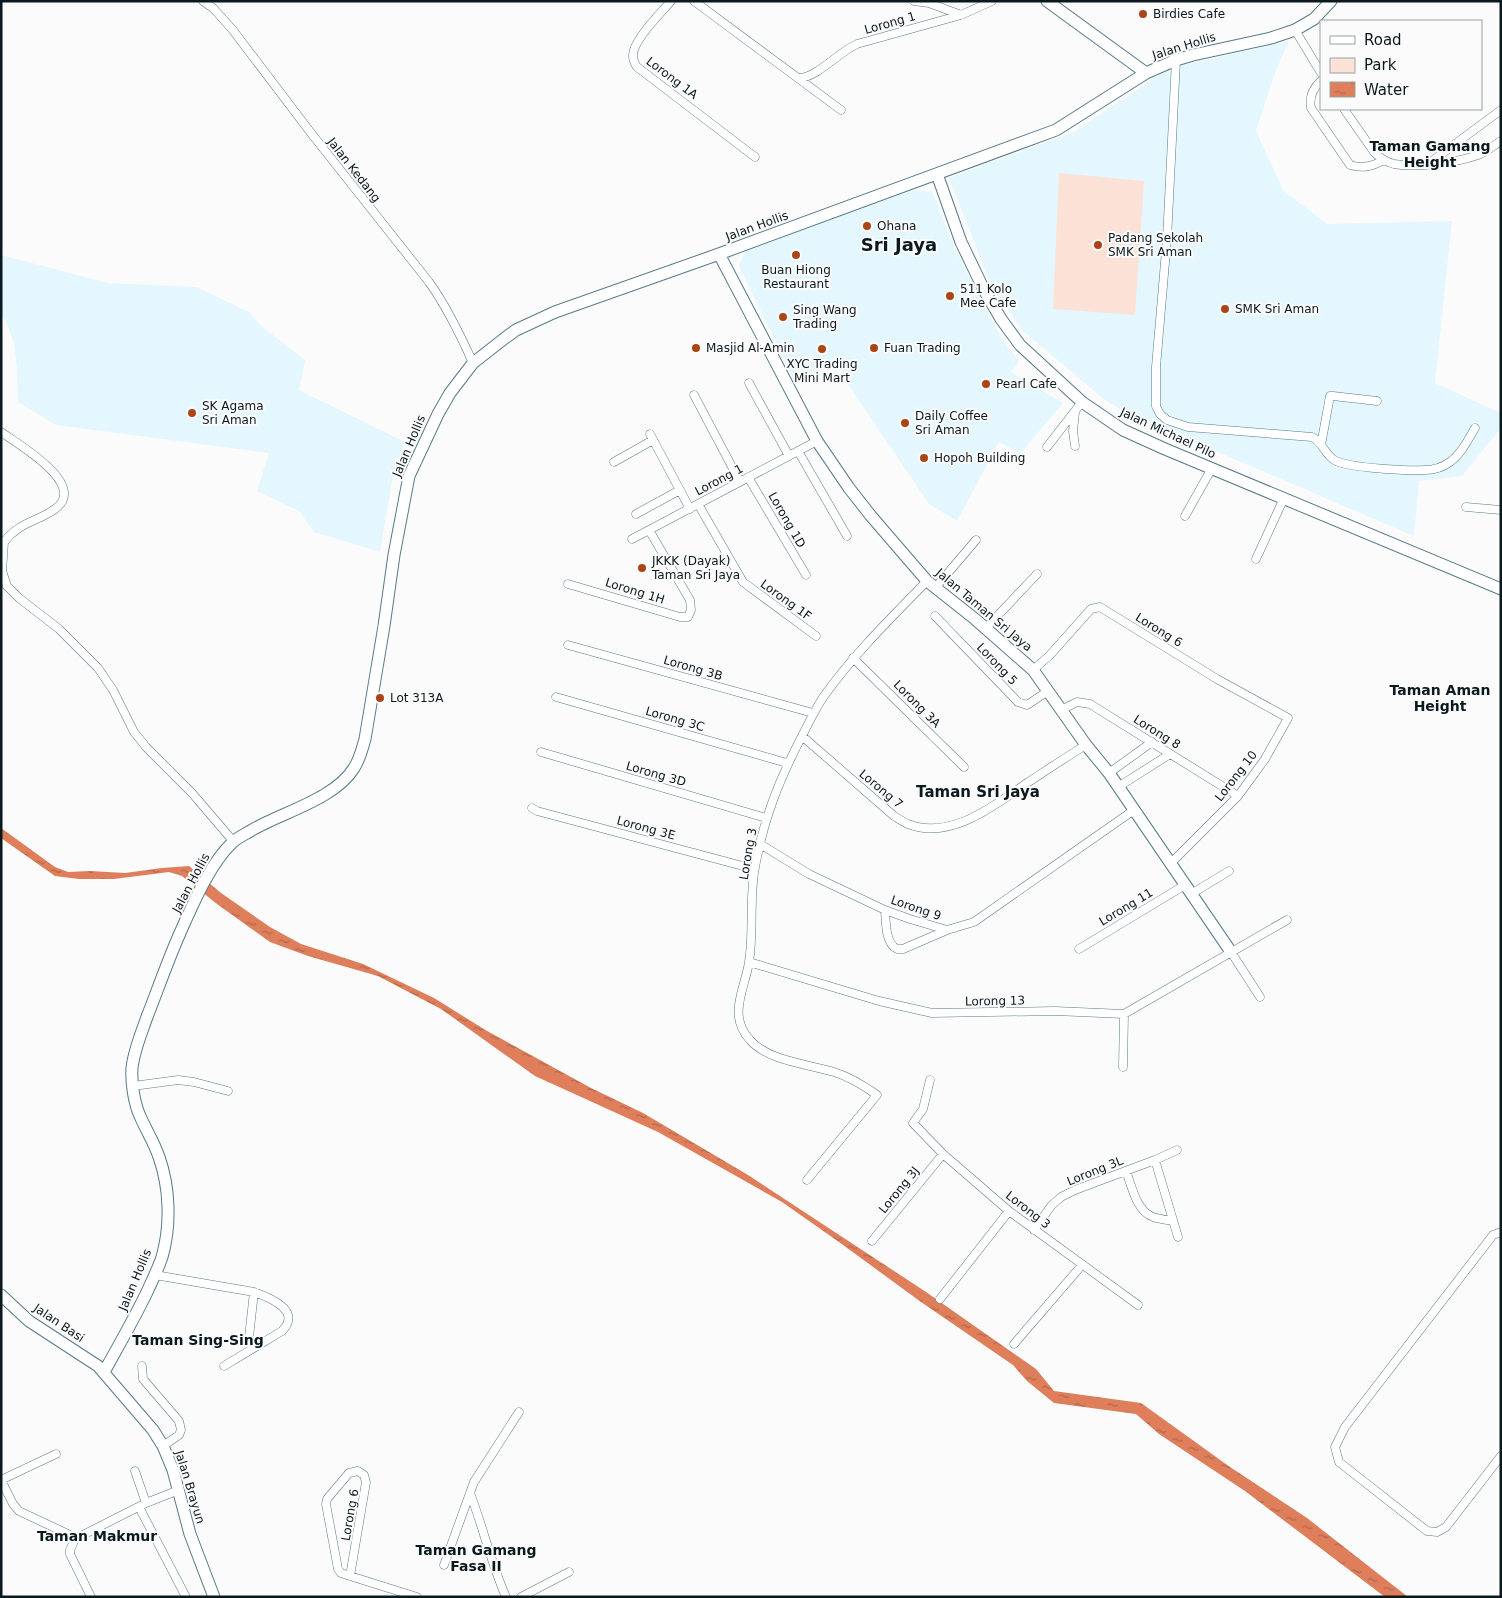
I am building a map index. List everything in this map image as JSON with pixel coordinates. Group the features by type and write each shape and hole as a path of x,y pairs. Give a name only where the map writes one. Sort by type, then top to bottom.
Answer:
{"main road":[{"path":"1047,1 1146,73"},
{"name":"Jalan Hollis","path":"104,1372 155,1275 162,1257 166,1235 168,1204 165,1175 155,1144 139,1114 133,1086 132,1069 136,1050 180,933 218,860 234,841 262,824 327,792 354,769 365,740 394,554 409,476 438,414 450,393 473,362 516,330 555,312 1056,130 1146,73 1176,60 1271,38 1295,30 1314,19 1331,1"},
{"name":"Jalan Michael Pilo","path":"937,174 961,242 1000,319 1020,345 1082,402 1123,430 1501,589"},
{"name":"Jalan Taman Sri Jaya","path":"719,254 817,441 849,488 931,584 986,628 1033,670 1086,745 1109,773 1231,952"},
{"name":"Jalan Basi","path":"1,1294 29,1321 98,1366 104,1372"},
{"name":"Jalan Brayun","path":"104,1372 153,1430 163,1446 179,1490 190,1534 214,1597"}],"street":[{"name":"Jalan Kedang","path":"203,1 213,8 232,29 311,133 429,282 448,311 473,362"},
{"name":"Lorong 1A","path":"671,1 636,44 633,56 634,62 637,67 755,157"},
{"path":"694,1 841,110"},
{"path":"914,1 929,3 961,15"},
{"name":"Lorong 1","path":"800,78 809,76 857,44 961,15 992,1"},
{"path":"1295,30 1320,71"},
{"path":"1176,60 1167,239 1156,367 1156,406 1160,414 1167,420 1188,427 1315,438 1333,459 1344,464 1390,469 1426,470 1438,468 1449,463 1463,447 1475,428"},
{"path":"1320,82 1313,90 1310,103 1311,108 1350,165 1359,168 1376,165 1384,160"},
{"path":"1345,110 1374,152 1393,164 1449,162 1479,154 1501,141"},
{"path":"1428,164 1501,110"},
{"path":"749,382 789,456"},
{"path":"694,395 740,482"},
{"path":"1322,445 1330,396 1377,401"},
{"path":"1046,447 1082,402"},
{"path":"1074,412 1073,431 1075,446"},
{"path":"1,432 53,471 63,485 64,493 62,502 57,507 17,528 4,542 2,571 7,586 19,598 59,629 98,668 113,690 134,732 146,747 192,793 234,841"},
{"path":"614,462 651,437 690,509"},
{"name":"Lorong 1","path":"632,539 817,441"},
{"path":"798,451 847,536"},
{"path":"1185,516 1212,468"},
{"name":"Lorong 1D","path":"748,477 806,575"},
{"path":"636,514 680,490"},
{"path":"1256,559 1284,498"},
{"name":"Lorong 1F","path":"698,504 743,582 816,636"},
{"path":"1466,507 1501,510"},
{"name":"Lorong 1H","path":"568,584 680,617 688,617 690,600 649,530"},
{"name":"Lorong 3","path":"806,1180 876,1095 851,1078 768,1054 750,1040 742,1029 738,1006 749,962 754,869 766,818 787,763 823,697 853,658 976,540"},
{"path":"986,628 1037,574"},
{"name":"Lorong 6","path":"1033,670 1050,655 1091,609 1100,607 1217,680 1288,718"},
{"name":"Lorong 5","path":"935,616 1018,702 1027,705 1048,691"},
{"name":"Lorong 3B","path":"568,645 813,713"},
{"name":"Lorong 3A","path":"853,658 964,767"},
{"name":"Lorong 3C","path":"556,697 787,763"},
{"name":"Lorong 8","path":"1061,710 1077,702 1090,704 1238,796"},
{"name":"Lorong 10","path":"1171,862 1238,796 1265,759 1288,718"},
{"name":"Lorong 7","path":"802,736 894,816 908,824 924,828 951,825 986,811 1086,745"},
{"path":"1109,773 1152,742"},
{"name":"Lorong 3D","path":"541,752 766,818"},
{"path":"1118,787 1170,754"},
{"name":"Lorong 3E","path":"532,808 547,814 754,869"},
{"name":"Lorong 9","path":"760,844 809,874 885,910 947,930 974,922 1134,810"},
{"name":"Lorong 11","path":"1079,949 1188,889 1229,871"},
{"path":"885,910 888,939 891,945 897,949 903,949 947,930"},
{"path":"1123,1067 1124,1014 1287,920"},
{"path":"1231,952 1260,997"},
{"name":"Lorong 13","path":"749,962 879,1001 932,1013 1055,1011 1124,1014"},
{"path":"133,1086 178,1080 228,1091"},
{"name":"Lorong 3","path":"930,1080 923,1109 913,1123 943,1154 1009,1211 1138,1305"},
{"name":"Lorong 3L","path":"1034,1230 1051,1206 1062,1197 1075,1190 1177,1150"},
{"name":"Lorong 3J","path":"872,1241 943,1154"},
{"path":"1155,1160 1178,1237"},
{"path":"1126,1171 1142,1209 1153,1217 1173,1221"},
{"path":"940,1298 1009,1211"},
{"path":"1501,1232 1493,1235 1351,1419 1335,1448 1339,1462 1427,1531 1437,1532 1446,1527 1501,1456"},
{"path":"1014,1344 1082,1265"},
{"path":"155,1275 254,1292 269,1297 284,1308 289,1316 289,1324 282,1331 224,1366"},
{"path":"249,1336 254,1292"},
{"path":"142,1366 143,1379 179,1421 178,1435 163,1446"},
{"path":"444,1565 474,1482 519,1412"},
{"path":"56,1454 1,1480 13,1504 19,1511 78,1537"},
{"path":"135,1471 143,1505 186,1597"},
{"name":"Lorong 6","path":"358,1471 364,1474 366,1482 350,1576 341,1573 338,1569 326,1504 329,1495 348,1474 358,1471"},
{"path":"91,1597 70,1554 73,1542 78,1537 143,1505 179,1490"},
{"path":"470,1493 494,1569 506,1597"},
{"path":"521,1597 569,1572"},
{"path":"350,1576 417,1597"}],"shaded area":[{"name":"SMK Sri Aman","path":"1289,41 1274,75 1256,131 1283,190 1327,224 1452,221 1435,383 1501,413 1501,428 1462,476 1419,481 1414,536 1129,414 1105,400 1023,331 992,287 949,178 1074,132 1162,73 1184,65"},
{"name":"Sri Jaya","path":"914,190 932,192 953,244 987,312 1006,345 1019,361 1011,372 1063,403 1021,453 999,442 957,521 929,504 847,383 839,362 794,380 739,266 746,249"},
{"name":"SK Agama Sri Aman","path":"1,255 108,283 196,287 249,312 261,326 305,360 299,390 405,442 392,480 380,552 314,532 299,511 257,491 269,453 56,425 18,402 14,343 6,321 1,314"}],"green space":[{"name":"Padang Sekolah SMK Sri Aman","path":"1059,173 1144,181 1135,315 1053,309"}],"water":[{"path":"1,828 55,867 68,872 125,873 189,866 221,893 270,927 301,944 363,964 434,998 487,1031 591,1088 643,1113 748,1175 926,1292 1036,1369 1054,1391 1141,1403 1230,1467 1307,1518 1408,1597 1385,1597 1245,1491 1159,1434 1136,1414 1054,1403 1027,1381 1013,1365 921,1302 782,1202 658,1132 535,1076 441,1009 378,976 308,956 270,942 182,876 169,872 114,879 79,879 55,876 1,838"}],"place":[{"name":"Birdies Cafe","path":"1143,14"},
{"name":"Ohana","path":"867,226"},
{"name":"Padang Sekolah SMK Sri Aman","path":"1098,245"},
{"name":"Buan Hiong Restaurant","path":"796,255"},
{"name":"511 Kolo Mee Cafe","path":"950,296"},
{"name":"SMK Sri Aman","path":"1225,309"},
{"name":"Sing Wang Trading","path":"783,317"},
{"name":"Masjid Al-Amin","path":"696,348"},
{"name":"Fuan Trading","path":"874,348"},
{"name":"XYC Trading Mini Mart","path":"822,349"},
{"name":"Pearl Cafe","path":"986,384"},
{"name":"SK Agama Sri Aman","path":"192,413"},
{"name":"Daily Coffee Sri Aman","path":"905,423"},
{"name":"Hopoh Building","path":"924,458"},
{"name":"JKKK (Dayak) Taman Sri Jaya","path":"642,568"},
{"name":"Lot 313A","path":"380,698"}],"district":[{"name":"Taman Gamang Height","path":"1430,154"},
{"name":"Sri Jaya","path":"899,245"},
{"name":"Taman Aman Height","path":"1440,698"},
{"name":"Taman Sri Jaya","path":"978,792"},
{"name":"Taman Sing-Sing","path":"198,1340"},
{"name":"Taman Makmur","path":"97,1536"},
{"name":"Taman Gamang Fasa II","path":"476,1558"}]}
